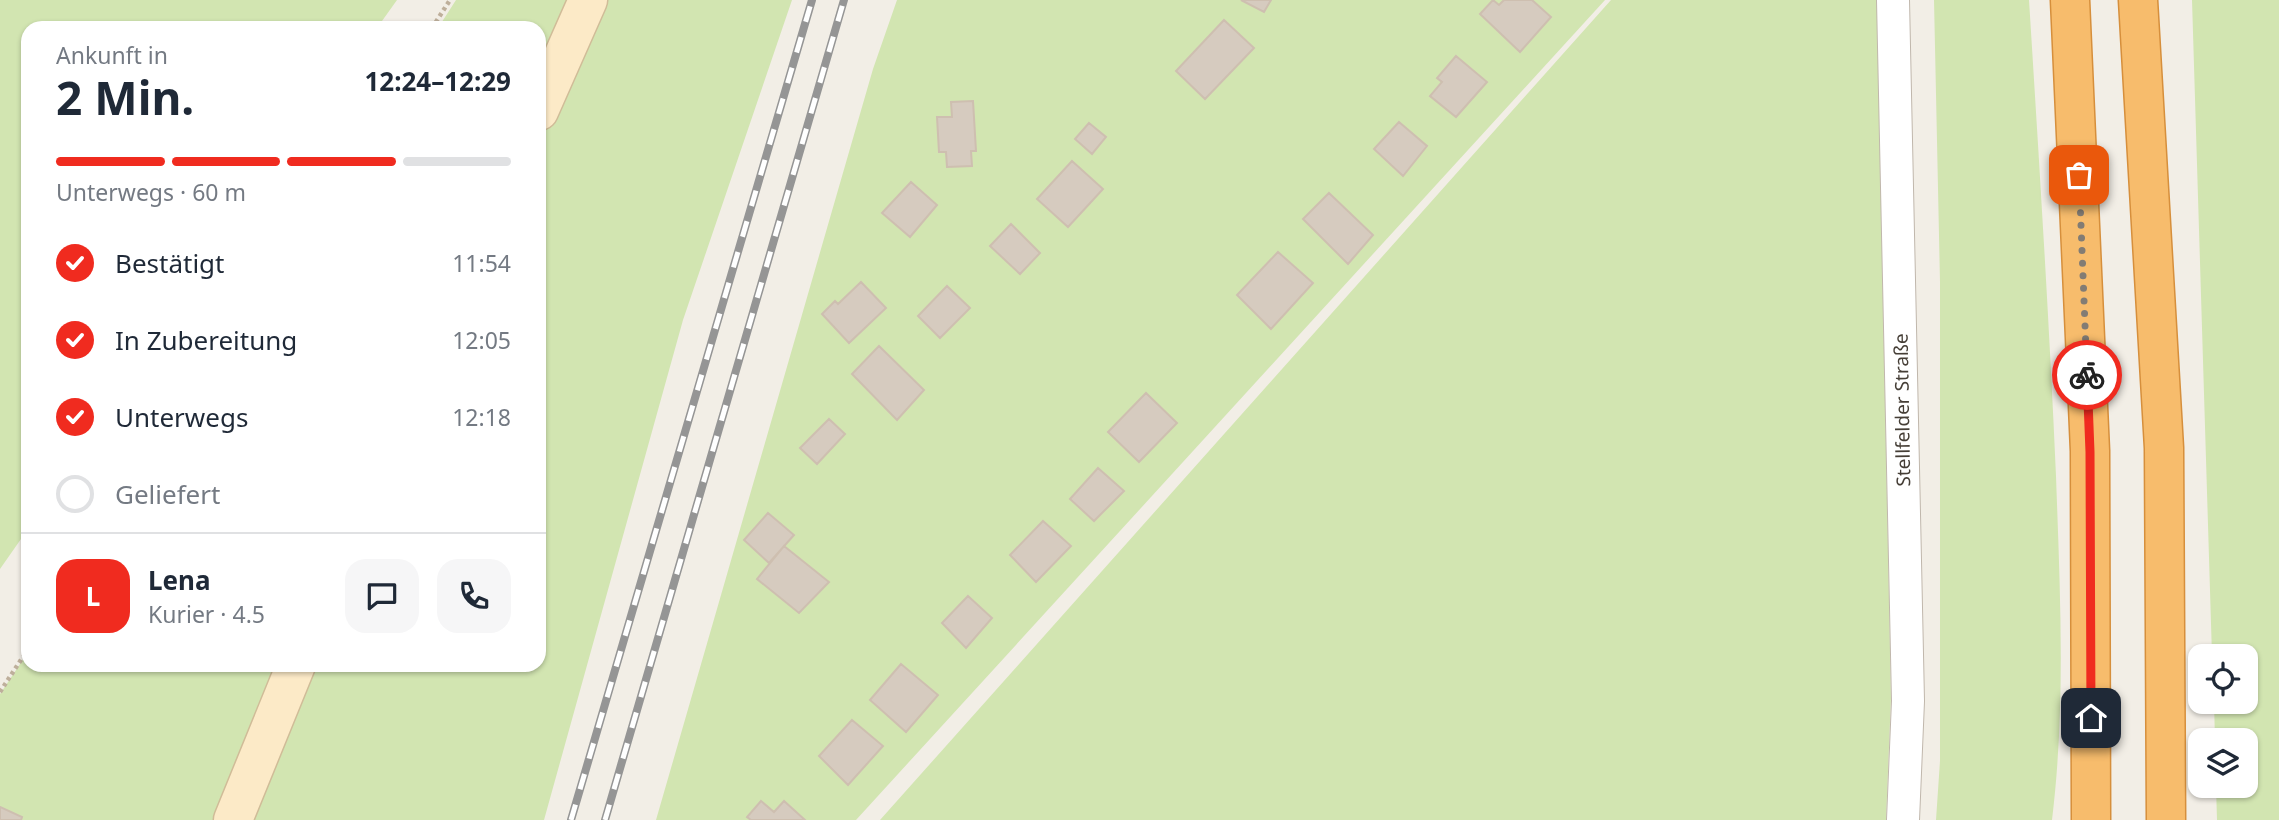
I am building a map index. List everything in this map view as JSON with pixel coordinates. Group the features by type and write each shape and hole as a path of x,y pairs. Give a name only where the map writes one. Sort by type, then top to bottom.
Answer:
{"highway":[{"path":"2070,0 2090,452 2091,820"},
{"path":"2138,0 2164,448 2166,820"}],"street":[{"path":"546,95 588,0"},
{"name":"Stellfelder Straße","path":"1893,0 1908,687 1903,820"},
{"path":"233,820 293,672"}],"path":[{"path":"436,21 450,0"},
{"path":"0,692 21,660"}],"green space":[{"path":"0,0 397,0 382,21 21,21 21,539 0,569"},
{"path":"456,0 792,0 683,320 544,820 0,820 0,694 21,662 21,672 546,672 546,21 442,21"},
{"path":"897,0 1605,0 856,820 656,820 873,69"},
{"path":"1611,0 1877,0 1891,698 1886,820 880,820"},
{"path":"1934,0 2029,0 2059,562 2059,734 2052,820 1936,820 1940,761 1940,282"},
{"path":"2192,0 2279,0 2279,820 2217,820 2216,798 2258,798 2258,728 2215,728 2214,714 2258,714 2258,644 2212,644"}],"building":[{"path":"1241,0 1271,0 1264,12"},
{"path":"1493,0 1499,5 1504,0 1532,0 1551,17 1520,52 1480,14"},
{"path":"1224,20 1254,48 1205,99 1176,71"},
{"path":"1456,56 1487,82 1456,117 1430,96 1442,82 1437,78"},
{"path":"973,101 976,151 971,151 972,166 947,167 946,152 939,152 937,117 952,117 951,102"},
{"path":"1399,122 1427,146 1403,176 1374,149"},
{"path":"1089,123 1106,137 1092,154 1075,139"},
{"path":"1072,161 1103,189 1068,227 1037,199"},
{"path":"911,182 937,205 910,237 882,213"},
{"path":"1329,193 1373,235 1348,264 1303,219"},
{"path":"1011,224 1040,253 1020,274 990,246"},
{"path":"1278,252 1313,283 1271,329 1237,295"},
{"path":"861,282 886,308 849,343 822,314 835,301 838,304"},
{"path":"947,286 970,308 940,338 918,316"},
{"path":"879,346 924,390 897,420 852,374"},
{"path":"1146,393 1177,423 1139,462 1108,432"},
{"path":"829,419 845,434 817,464 800,448"},
{"path":"1098,468 1124,491 1094,521 1070,499"},
{"path":"768,513 794,535 769,563 744,540"},
{"path":"1043,521 1071,546 1036,582 1010,555"},
{"path":"784,546 829,582 799,613 757,579"},
{"path":"968,596 992,618 966,648 942,623"},
{"path":"901,664 938,695 906,732 870,700"},
{"path":"852,720 883,746 848,785 819,756"},
{"path":"761,801 774,812 784,801 805,820 751,820 747,817"},
{"path":"0,807 22,817 21,820 0,820"}],"railway":[{"path":"571,820 812,0"},
{"path":"605,820 844,0"}],"way so far":[{"path":"2079,175 2087,375"}],"route":[{"path":"2087,375 2090,452 2091,718"}]}
